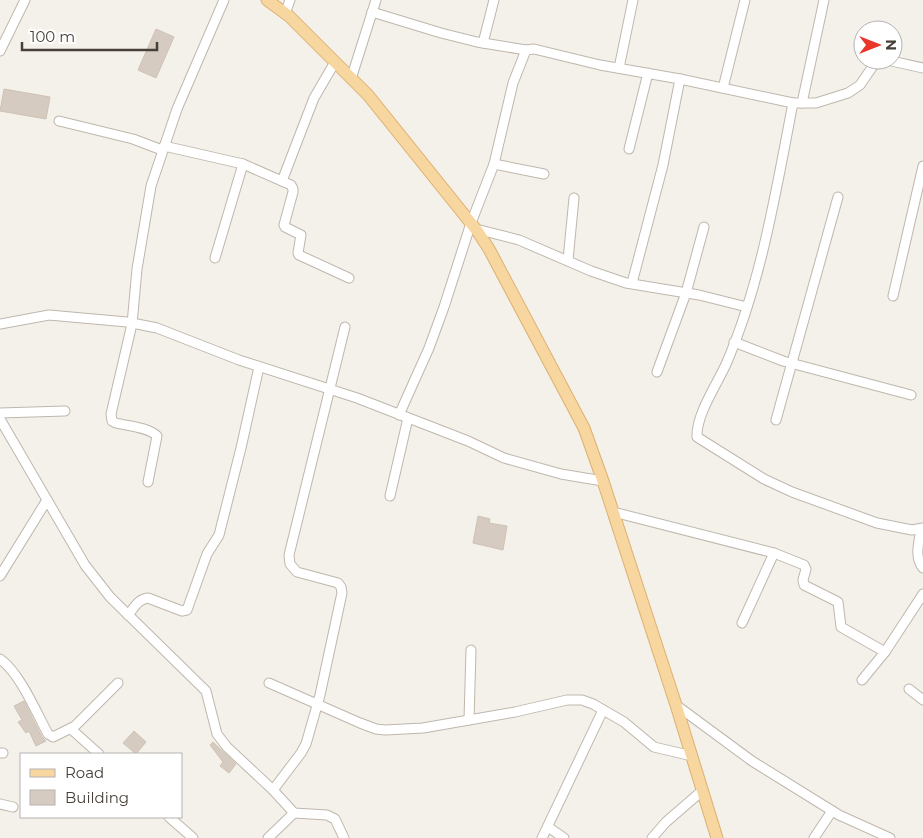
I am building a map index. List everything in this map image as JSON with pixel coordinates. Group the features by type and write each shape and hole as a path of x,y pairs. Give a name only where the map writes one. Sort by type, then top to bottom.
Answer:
{"main road":[{"path":"267,0 285,14 368,95 473,226 494,257 584,428 614,512 717,838"}],"street":[{"path":"0,51 26,0"},
{"path":"148,482 157,436 154,433 112,421 111,414 132,324 144,225 151,186 177,109 224,0"},
{"path":"285,14 290,0"},
{"path":"352,79 376,0"},
{"path":"482,43 494,0"},
{"path":"619,68 633,0"},
{"path":"723,88 745,0"},
{"path":"824,0 761,255 746,307 726,364 710,395 697,437 764,479 792,492 878,523 912,530 922,528 917,557 923,568"},
{"path":"372,12 482,43 526,50 534,49 619,68 798,103 816,103 848,93 860,85 870,70"},
{"path":"390,496 403,417 494,164 513,83 526,50"},
{"path":"282,181 314,98 335,62"},
{"path":"903,64 923,68"},
{"path":"628,149 648,73"},
{"path":"632,283 663,165 680,79"},
{"path":"58,121 163,148 243,164 291,185 293,189 284,225 301,235 298,253 349,278"},
{"path":"215,258 243,164"},
{"path":"494,164 544,174"},
{"path":"893,296 918,205 923,166"},
{"path":"776,420 838,197"},
{"path":"568,260 574,198"},
{"path":"473,226 519,240 591,271 626,283 686,292 746,307"},
{"path":"657,372 686,292 704,226"},
{"path":"0,324 49,315 157,328 259,367 329,389 468,442 504,458 561,474 603,481"},
{"path":"273,790 301,753 318,703 342,593 338,583 296,572 290,564 289,555 345,327"},
{"path":"734,342 792,364 911,395"},
{"path":"128,616 138,601 148,598 182,611 187,610 207,554 220,535 259,367"},
{"path":"0,413 65,411"},
{"path":"0,418 85,566 128,616 206,691 217,734 227,747 273,790 294,813 327,815 336,819 344,838"},
{"path":"0,576 47,500"},
{"path":"614,512 692,534 774,553 804,565 806,569 803,580 804,585 838,602 841,627 885,652"},
{"path":"742,623 774,553"},
{"path":"862,680 885,652 923,594"},
{"path":"469,720 471,650"},
{"path":"0,659 7,664 17,677 50,736 53,737 71,729 118,683"},
{"path":"269,683 360,723 385,730 423,728 515,712 567,700 582,700 624,722 654,747 692,756"},
{"path":"909,689 923,700"},
{"path":"676,705 752,761 832,811 890,838"},
{"path":"542,838 603,710"},
{"path":"71,729 98,753"},
{"path":"652,838 666,822 702,790"},
{"path":"0,804 13,807"},
{"path":"814,838 832,811"},
{"path":"268,838 294,813"},
{"path":"171,818 193,838"},
{"path":"548,827 564,838"}],"building":[{"path":"156,29 174,37 156,78 138,70"},
{"path":"4,89 50,97 46,119 0,111"},
{"path":"478,516 490,519 489,523 507,526 503,550 473,543"},
{"path":"24,701 42,737 46,741 36,746 29,731 26,733 18,722 22,720 14,706"},
{"path":"134,731 146,742 137,753 123,743"},
{"path":"213,742 236,764 229,773 220,766 223,762 210,745"}]}
